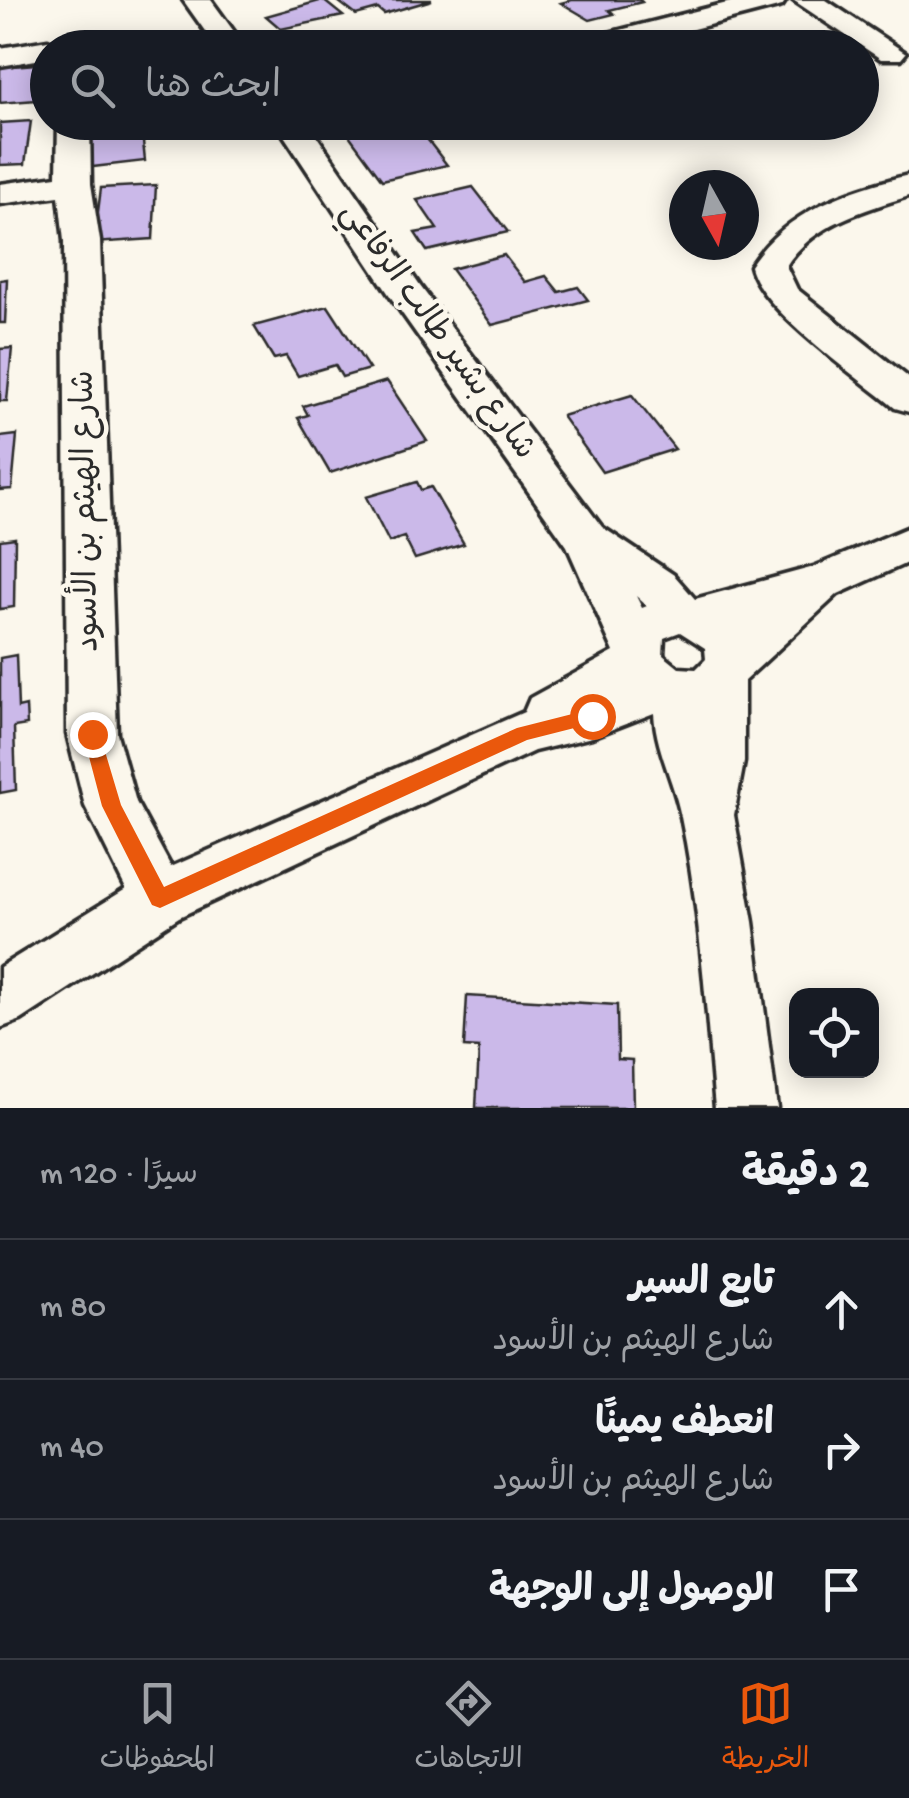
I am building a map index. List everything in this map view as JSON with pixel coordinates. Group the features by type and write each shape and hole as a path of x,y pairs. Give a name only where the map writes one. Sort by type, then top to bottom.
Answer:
{"street":[{"path":"654,30 772,0"},
{"path":"808,0 856,30"},
{"path":"210,4 223,30"},
{"path":"879,45 892,53"},
{"path":"0,57 30,52"},
{"name":"شارع الهيثم بن الأسود","path":"74,140 74,184 82,241 92,734 112,806 160,899"},
{"name":"شارع بشير طالب الرفاعي","path":"303,140 407,294 678,670 680,738 707,814 725,922 744,1106"},
{"path":"0,194 74,184"},
{"path":"909,185 810,225 785,241 768,266 771,279 784,297 909,399"},
{"name":"شارع بشير طالب الرفاعي","path":"586,539 658,587 688,616 724,635 678,670"},
{"path":"0,1000 160,899 524,734 592,716 678,670 826,581 909,543"},
{"path":"678,670 646,625 826,581"}],"building":[{"path":"323,0 343,16 281,29 266,16"},
{"path":"432,0 384,14 378,9 356,15 339,2"},
{"path":"642,2 609,10 614,14 590,20 561,3"},
{"path":"30,64 30,100 0,103 0,67"},
{"path":"30,121 25,164 0,165 0,123"},
{"path":"88,140 143,140 145,161 84,168"},
{"path":"353,140 428,140 447,165 382,180"},
{"path":"156,185 153,239 94,243 101,188"},
{"path":"473,187 508,232 427,251 415,233 437,229 417,200"},
{"path":"504,255 525,282 546,276 559,292 578,287 588,300 492,325 451,269"},
{"path":"7,279 5,323 0,323 0,280"},
{"path":"328,306 369,369 342,377 335,365 298,376 286,356 274,359 254,326"},
{"path":"12,348 7,401 0,401 0,349"},
{"path":"387,381 427,441 330,473 298,418 308,415 303,406"},
{"path":"632,395 675,449 602,472 562,416"},
{"path":"17,435 12,489 0,490 0,437"},
{"path":"417,482 421,490 431,487 464,544 415,559 404,537 389,542 366,497"},
{"path":"15,538 14,607 0,609 0,540"},
{"path":"16,655 18,708 26,706 27,725 14,727 16,790 0,793 0,658"},
{"path":"467,996 617,1005 618,1059 632,1060 633,1108 476,1108 479,1048 464,1047"}],"route":[{"path":"92,734 112,806 160,899 524,734 592,716"}]}
